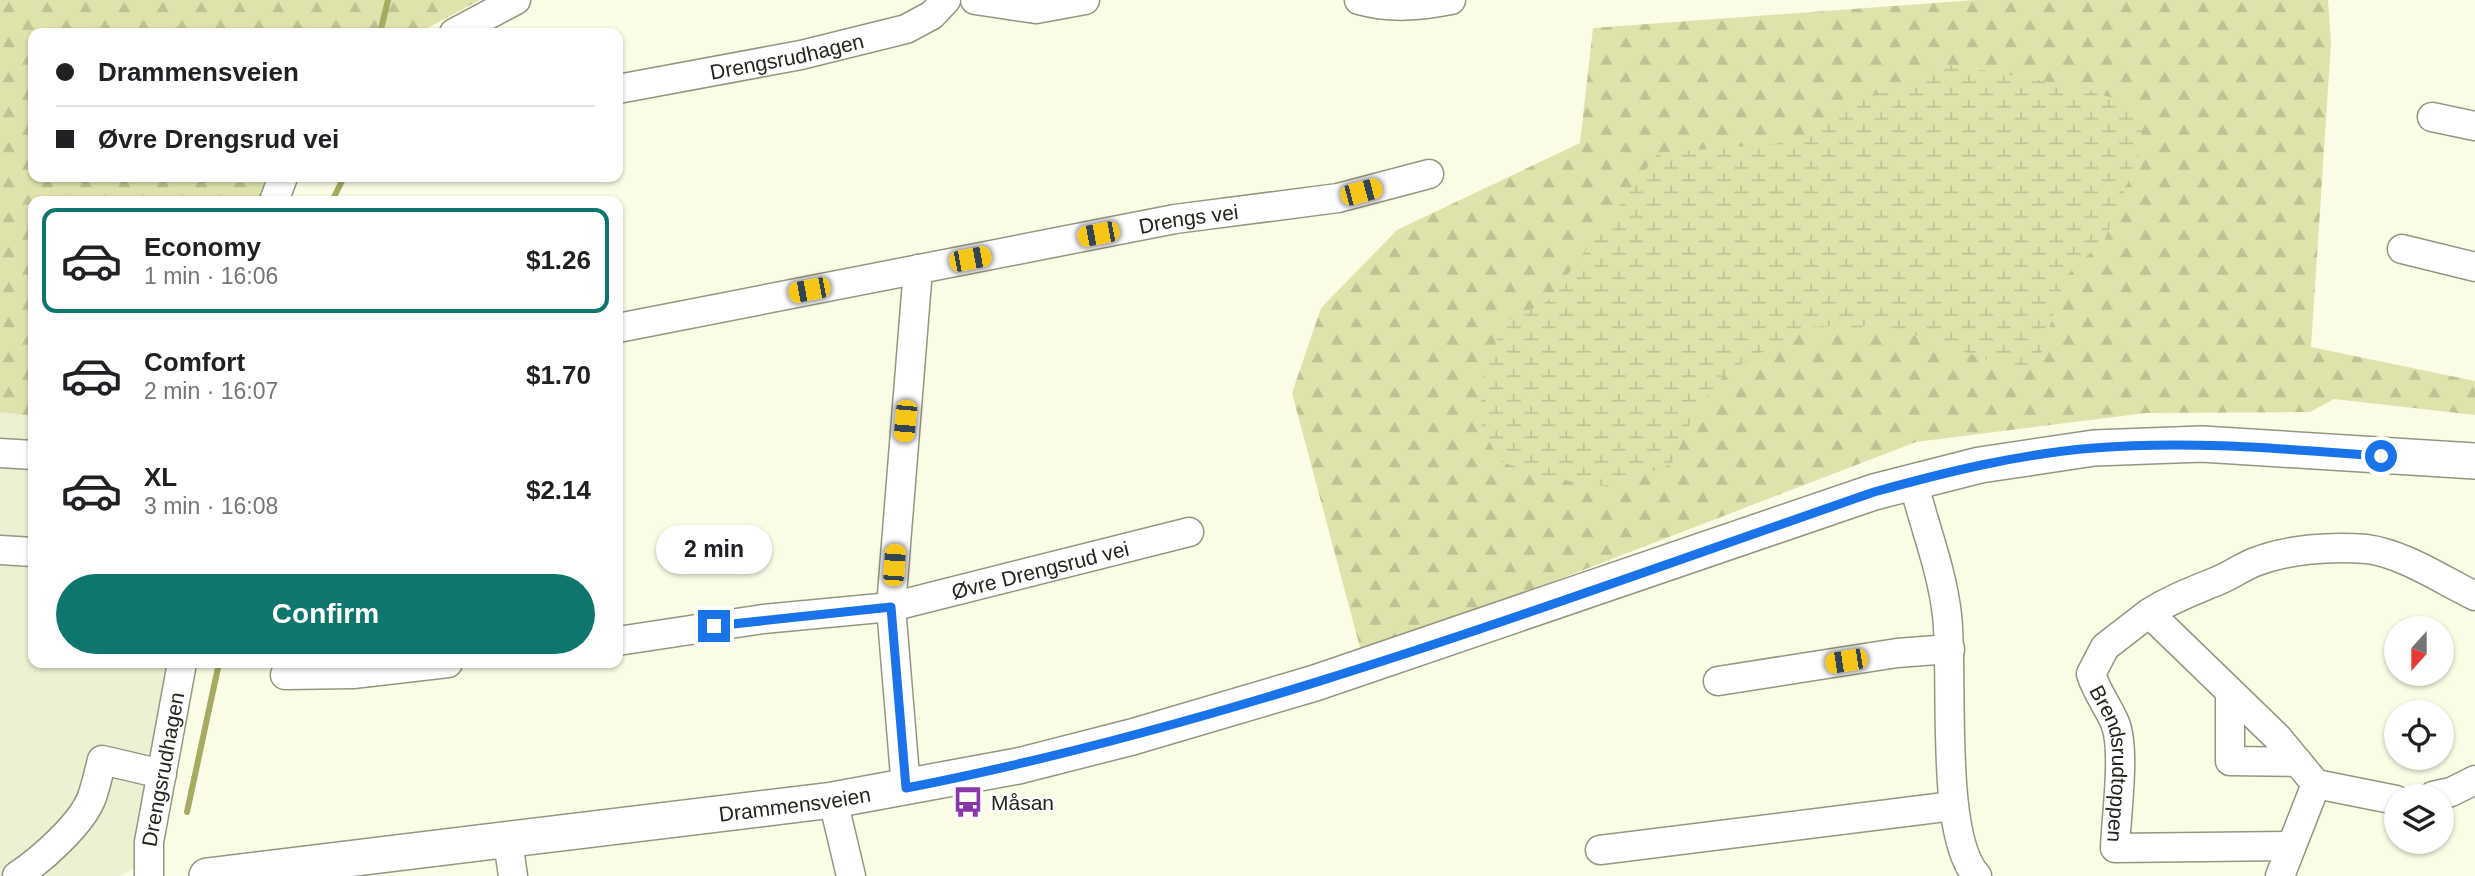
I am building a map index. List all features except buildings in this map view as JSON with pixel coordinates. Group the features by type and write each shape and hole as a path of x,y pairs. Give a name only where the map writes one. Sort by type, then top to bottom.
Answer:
{"main road":[{"name":"Drammensveien","path":"207,876 273,872 833,800 1018,766 1222,712 1913,481 2043,454 2202,444 2475,461"}],"street":[{"path":"463,28 516,0"},
{"name":"Drengsrudhagen","path":"623,88 801,55 906,29 932,15 946,0"},
{"path":"975,0 1036,9 1085,0"},
{"path":"1359,0 1412,8 1451,0"},
{"path":"2432,117 2475,126"},
{"name":"Drengs vei","path":"623,327 1175,219 1338,198 1429,174"},
{"path":"2402,249 2475,267"},
{"path":"906,788 891,607 918,269"},
{"path":"0,453 28,455"},
{"path":"1913,481 1947,612 1953,806 1959,847 1977,876"},
{"name":"Øvre Drengsrud vei","path":"623,639 763,619 891,607 1189,532"},
{"name":"Brendsrudtoppen","path":"2291,846 2115,848 2119,747 2115,723 2097,692 2091,674 2105,647 2149,613 2177,596 2218,581 2255,562 2290,553 2369,549 2406,562 2475,596"},
{"path":"0,550 28,552"},
{"path":"2149,613 2277,737 2316,784 2384,798"},
{"path":"1718,681 1897,653 1950,649"},
{"name":"Drengsrudhagen","path":"149,876 149,842 181,668"},
{"path":"285,675 353,674 405,668"},
{"path":"2230,692 2230,761 2298,762"},
{"path":"17,876 38,862 78,818 91,799 102,760 162,774"},
{"path":"2454,790 2475,780"},
{"path":"2280,876 2316,784"},
{"path":"833,800 851,876"},
{"path":"1600,850 1953,806"},
{"path":"508,841 513,876"}],"shaded area":[{"path":"0,412 28,415 28,668 178,668 148,861 120,876 0,876"}],"green space":[{"path":"0,0 480,0 427,28 28,28 28,182 277,182 270,196 28,196 28,415 0,412"},
{"path":"1975,0 2328,0 2331,43 2311,347 2475,381 2475,415 2334,399 2310,412 2146,413 1916,442 1362,655 1292,393 1321,308 1397,230 1580,143 1593,28"},
{"path":"1953,65 2078,87 2134,105 2144,142 2105,239 2065,277 2041,355 2020,371 1886,325 1806,327 1726,373 1697,409 1672,464 1609,487 1548,478 1499,461 1480,422 1482,382 1503,322 1548,301 1658,153 1797,142 1830,113"}],"waterway":[{"path":"381,28 388,0"},
{"path":"334,196 342,182"},
{"path":"187,812 218,668"}],"place":[{"name":"Måsan","path":"968,802"}],"route":[{"path":"714,626 891,607 906,788 1018,766 1222,712 1315,683 1874,492 1980,465 2094,448 2202,444 2381,456"}]}
